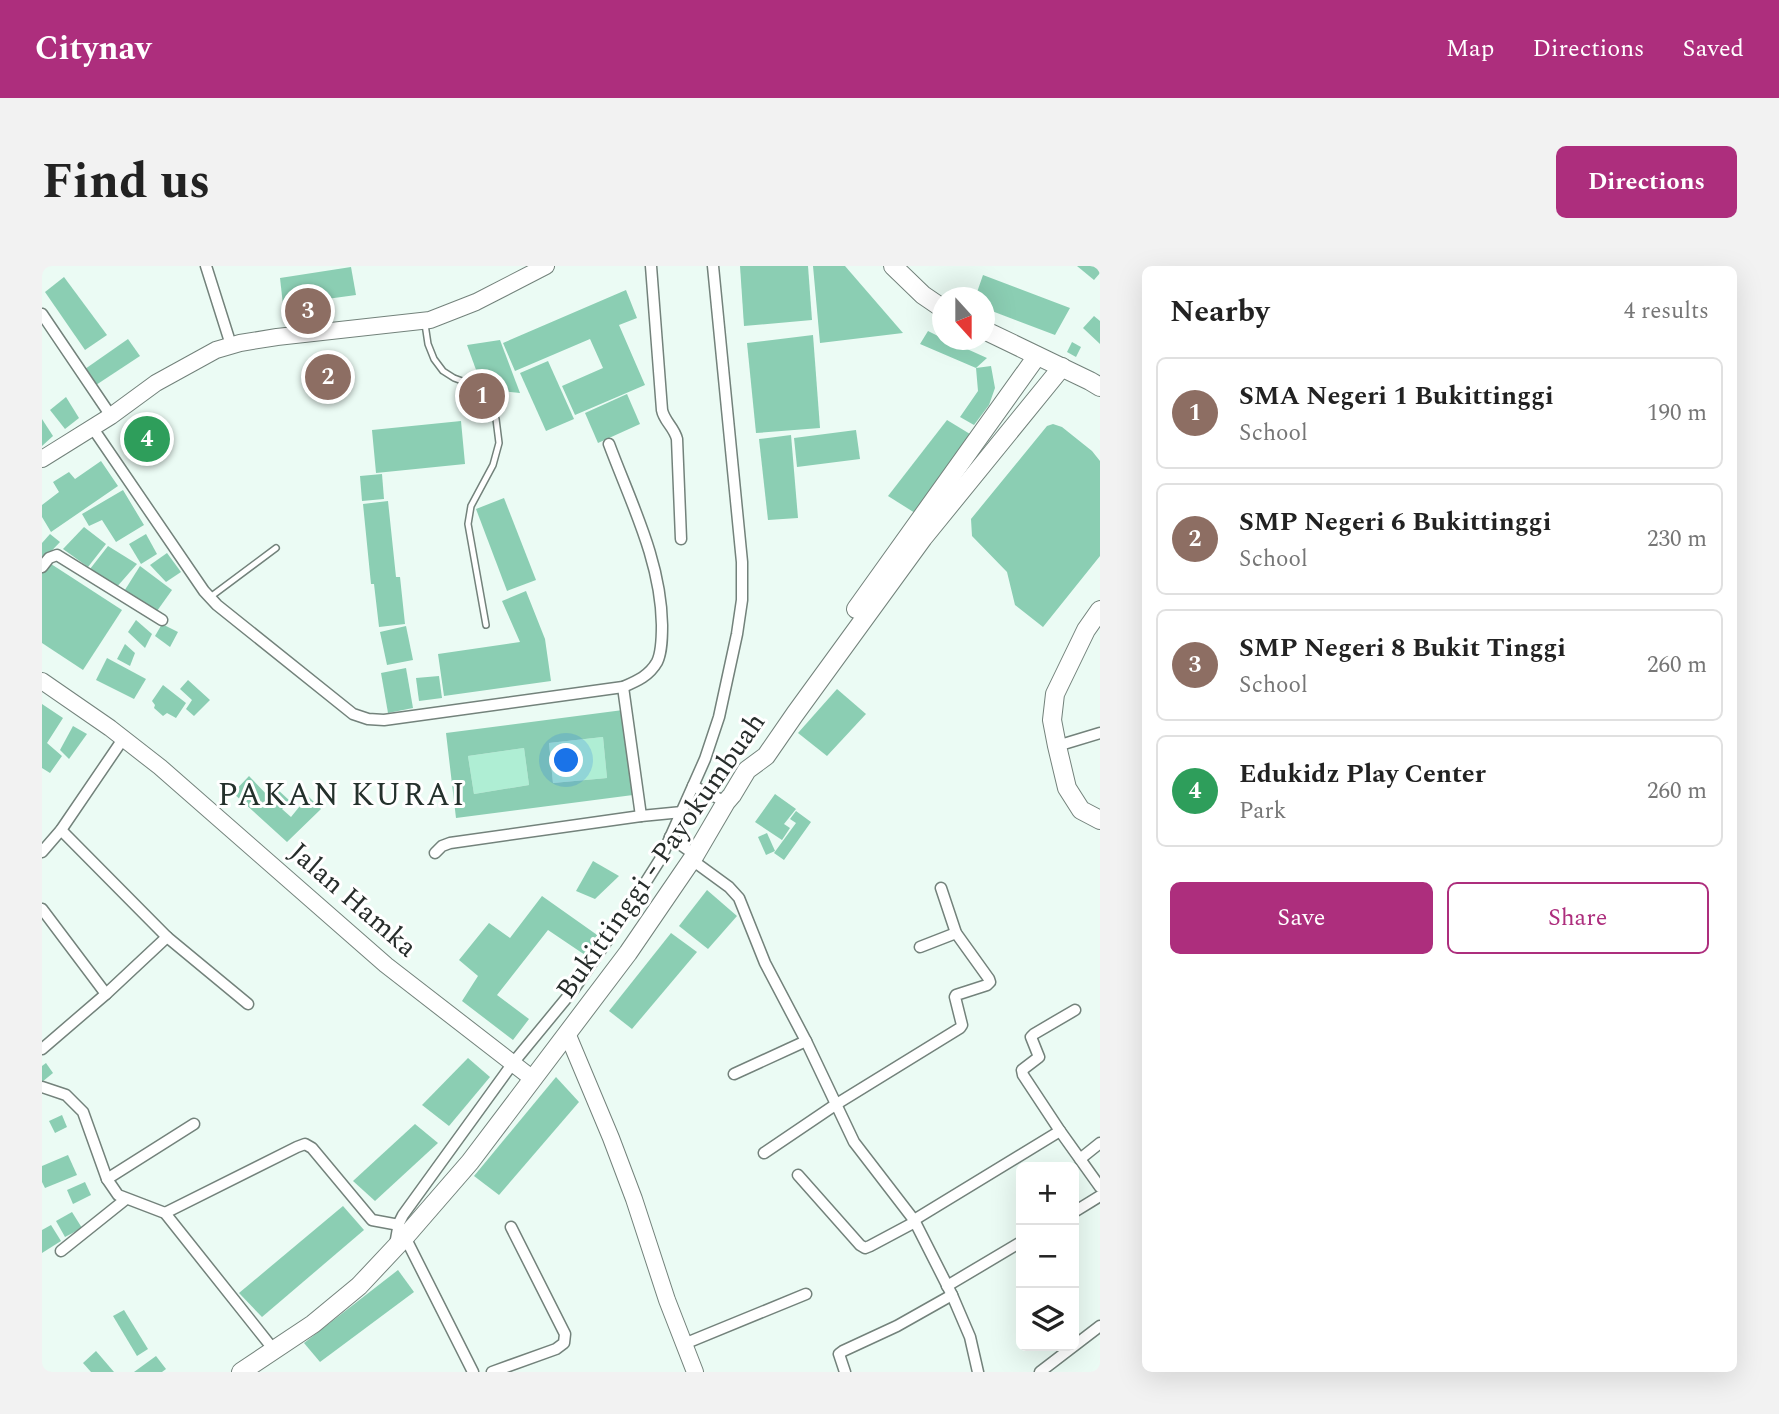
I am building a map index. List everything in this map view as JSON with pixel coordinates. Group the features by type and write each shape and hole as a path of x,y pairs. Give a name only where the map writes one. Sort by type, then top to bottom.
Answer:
{"main road":[{"path":"893,266 932,301"},
{"path":"995,335 1100,387"},
{"path":"747,770 757,748 1037,356"},
{"name":"Bukittinggi - Payokumbuah","path":"241,1372 313,1324 359,1286 399,1237 470,1162 628,953 694,857 747,770 766,756 923,538 1062,367"},
{"path":"1100,610 1086,630 1055,694 1052,720 1067,788 1081,810 1100,820"}],"street":[{"path":"206,266 230,345"},
{"path":"42,460 111,416 156,383 216,350 277,337 424,321 454,312 546,266"},
{"path":"652,266 662,410 677,439 681,539"},
{"path":"399,1237 403,1215 513,1063 573,989 661,858 693,786 719,717 737,634 742,600 742,562 713,266"},
{"path":"42,313 111,416"},
{"path":"92,427 209,597 353,714 384,720 623,687 645,677 657,661 662,639 658,583 653,558 609,444"},
{"path":"42,567 49,558 57,555 162,620"},
{"name":"Jalan Hamka","path":"42,681 160,767 386,965 533,1079"},
{"path":"623,687 641,816"},
{"path":"1057,746 1100,733"},
{"path":"42,852 61,830 123,739"},
{"path":"693,786 726,802"},
{"path":"435,853 450,843 682,812"},
{"path":"61,830 167,937 248,1004"},
{"path":"670,838 729,887 738,898 765,963 858,1149 915,1221 970,1337 978,1372"},
{"path":"764,1153 835,1105 960,1028 962,1025 956,995 990,982 956,933 941,888"},
{"path":"42,909 106,993"},
{"path":"920,947 956,933"},
{"path":"42,1049 167,937"},
{"path":"1074,1010 1031,1037 1039,1057 1022,1070 1060,1131 1100,1187"},
{"path":"567,1033 611,1138 695,1372"},
{"path":"734,1074 806,1041"},
{"path":"42,1087 66,1095 83,1112 107,1179 118,1195 165,1213 274,1350"},
{"path":"107,1179 194,1124"},
{"path":"798,1175 865,1248 915,1221 1060,1131"},
{"path":"1080,1159 1100,1143"},
{"path":"165,1213 305,1144 312,1148 372,1220 399,1237 473,1372"},
{"path":"1079,1209 1100,1196"},
{"path":"61,1251 126,1199"},
{"path":"492,1372 556,1349 564,1343 565,1334 511,1227"},
{"path":"845,1372 839,1354 843,1351 897,1326 1016,1245"},
{"path":"684,1344 806,1294"},
{"path":"1040,1372 1100,1326"}],"lane":[{"path":"424,321 434,359 443,371 474,385 483,394 496,419 499,443 494,465 471,506 468,524 486,625"},
{"path":"209,597 275,548"}],"green space":[{"path":"603,737 607,778 553,783 549,743"},
{"path":"524,748 529,785 474,794 468,756"}],"building":[{"path":"740,266 808,266 812,320 744,326"},
{"path":"813,266 845,266 903,333 820,343"},
{"path":"1077,266 1096,266 1100,273 1094,280"},
{"path":"351,267 356,295 283,305 280,278"},
{"path":"983,275 1070,308 1055,335 995,312 995,287 979,287"},
{"path":"64,277 107,335 85,350 45,292"},
{"path":"626,290 637,318 619,325 645,385 575,415 562,386 603,368 590,339 515,371 503,343"},
{"path":"1094,316 1100,321 1100,344 1083,328"},
{"path":"928,331 932,333 932,349 920,344"},
{"path":"813,335 820,428 756,433 747,343"},
{"path":"128,339 140,356 96,385 85,369"},
{"path":"500,340 520,393 483,389 467,345"},
{"path":"1072,342 1081,347 1076,357 1067,352"},
{"path":"934,350 969,350 987,358 976,368"},
{"path":"548,361 574,419 546,431 520,373"},
{"path":"991,366 995,388 989,405 974,425 960,417 978,391 976,368"},
{"path":"627,394 640,424 598,443 585,413"},
{"path":"66,397 79,418 65,429 50,410"},
{"path":"42,419 53,436 42,446"},
{"path":"947,420 970,434 915,513 888,496"},
{"path":"461,421 465,464 376,473 372,430"},
{"path":"1053,424 1062,427 1092,451 1100,461 1100,556 1043,627 1015,605 1007,572 972,536 971,519 1047,426"},
{"path":"856,430 860,459 797,467 794,438"},
{"path":"791,435 798,518 768,520 759,439"},
{"path":"101,461 118,486 51,532 42,517 42,505 59,492 53,482 69,472 75,479"},
{"path":"382,474 384,499 362,501 360,476"},
{"path":"123,490 144,525 116,542 102,520 89,526 82,514"},
{"path":"504,498 536,580 507,591 476,509"},
{"path":"388,501 396,577 400,577 405,624 379,627 374,584 371,584 363,504"},
{"path":"84,527 106,544 88,567 63,549"},
{"path":"50,534 60,542 42,561 42,543"},
{"path":"146,534 157,554 141,564 129,544"},
{"path":"108,546 137,564 115,589 90,569"},
{"path":"167,553 181,572 166,582 150,565"},
{"path":"48,562 122,610 83,670 42,643 42,572"},
{"path":"140,566 172,590 157,611 123,593"},
{"path":"526,591 545,639 551,681 444,696 438,654 520,642 502,601"},
{"path":"136,620 152,634 145,648 128,632"},
{"path":"162,624 178,632 170,647 155,636"},
{"path":"406,626 413,660 387,665 380,632"},
{"path":"125,644 135,653 130,666 117,659"},
{"path":"107,658 146,679 134,699 96,680"},
{"path":"406,668 413,708 388,713 381,673"},
{"path":"439,676 442,698 419,701 416,678"},
{"path":"188,680 210,700 194,716 186,709 192,700 180,689"},
{"path":"163,685 186,703 176,718 167,713 163,716 154,708 152,701"},
{"path":"837,689 866,714 827,756 798,733"},
{"path":"42,704 63,718 47,743 62,756 50,773 42,768"},
{"path":"623,710 633,795 456,818 446,733","holes":["603,737 607,778 553,783 549,743","524,748 529,785 474,794 468,756"]},
{"path":"73,726 87,734 69,759 60,750"},
{"path":"249,776 269,797 277,789 290,801 282,809 291,817 308,796 321,809 287,842 233,793"},
{"path":"775,794 796,809 784,824 790,828 782,840 755,822"},
{"path":"796,811 811,822 784,860 774,853 796,823 790,819"},
{"path":"767,833 775,851 766,855 758,837"},
{"path":"593,861 619,876 595,899 576,891"},
{"path":"707,890 737,916 708,949 679,926"},
{"path":"542,896 600,937 585,955 548,930 497,995 529,1019 513,1040 462,1001 478,976 459,960 489,923 510,938"},
{"path":"671,933 697,952 632,1029 609,1011"},
{"path":"468,1058 490,1077 449,1126 422,1105"},
{"path":"46,1063 53,1073 42,1082 42,1066"},
{"path":"556,1077 579,1102 499,1195 474,1176"},
{"path":"62,1115 67,1127 55,1133 49,1121"},
{"path":"415,1124 438,1143 375,1201 353,1181"},
{"path":"68,1155 77,1175 45,1188 42,1182 42,1166"},
{"path":"85,1182 91,1195 73,1204 67,1190"},
{"path":"343,1206 364,1230 262,1317 239,1293"},
{"path":"72,1212 82,1228 65,1237 56,1221"},
{"path":"51,1225 61,1241 42,1253 42,1230"},
{"path":"398,1270 414,1292 320,1362 304,1343"},
{"path":"124,1310 148,1349 137,1356 113,1316"},
{"path":"96,1351 114,1372 91,1372 83,1363"},
{"path":"156,1356 166,1369 162,1372 134,1372"}],"place":[{"name":"SMP Negeri 8 Bukit Tinggi","path":"308,311"},
{"name":"SMP Negeri 6 Bukittinggi","path":"328,377"},
{"name":"SMA Negeri 1 Bukittinggi","path":"482,396"},
{"name":"Edukidz Play Center","path":"147,439"}],"district":[{"name":"PAKAN KURAI","path":"342,795"}]}
